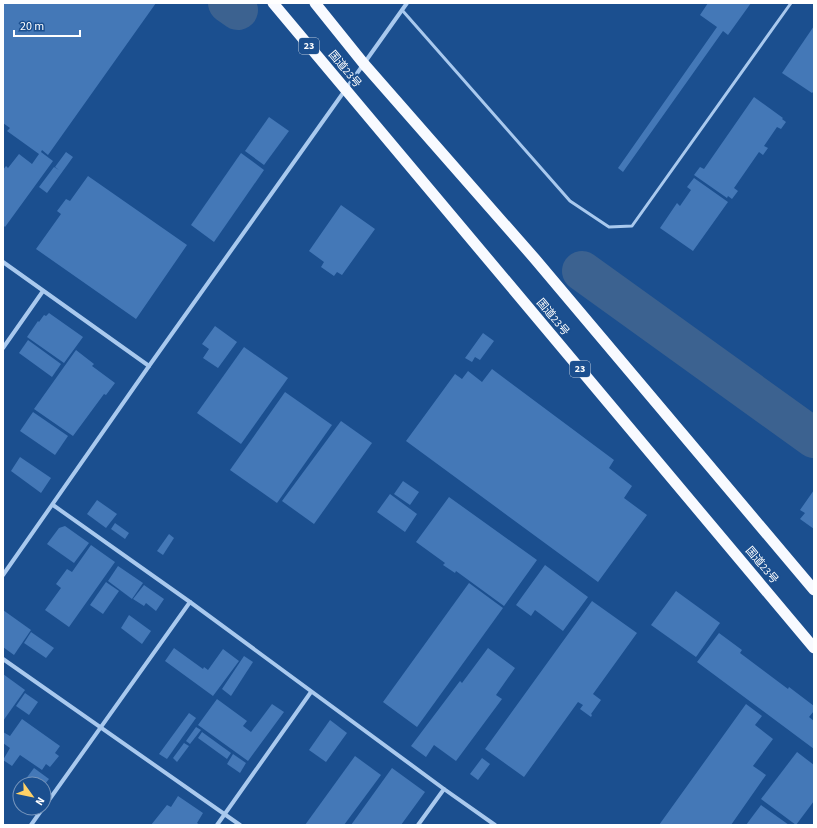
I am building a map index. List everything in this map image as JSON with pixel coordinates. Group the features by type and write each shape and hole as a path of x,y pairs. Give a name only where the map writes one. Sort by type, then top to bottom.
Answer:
{"highway":[{"name":"国道23号","path":"273,3 814,648"},
{"name":"国道23号","path":"315,3 364,64 535,259 814,590"}],"street":[{"path":"3,575 149,366 407,3"},
{"path":"3,262 149,366"},
{"path":"3,348 43,291"},
{"path":"53,504 190,602 311,692 495,825"},
{"path":"52,797 190,602"},
{"path":"3,659 240,825"},
{"path":"217,825 311,692"},
{"path":"418,825 444,789"},
{"path":"31,825 38,816"}],"lane":[{"path":"402,10 570,201 609,228 632,226 791,3"}],"building":[{"path":"3,3 156,3 48,155 42,150 41,152 53,161 5,227 3,225 3,170 6,166 8,168 19,154 32,164 39,154 7,131 10,128 3,123"},
{"path":"708,3 751,3 728,35 723,31 623,172 618,168 717,27 700,15"},
{"path":"814,26 814,91 812,93 782,73"},
{"path":"754,97 783,118 782,119 786,122 781,129 777,127 764,146 768,148 763,155 759,152 734,188 738,191 732,199 728,196 727,198 694,175 700,167 704,169"},
{"path":"269,117 289,131 264,165 245,151"},
{"path":"66,152 73,157 47,193 39,187 54,167 59,170 55,167"},
{"path":"241,153 264,170 214,242 191,225"},
{"path":"88,176 187,245 136,319 36,249 61,214 57,211 66,199 70,201"},
{"path":"694,178 728,202 693,251 660,228 677,203 680,206 691,190 687,187"},
{"path":"341,205 375,229 342,275 337,272 334,276 321,267 324,262 309,251"},
{"path":"49,313 83,337 64,363 27,337 38,321 39,322 44,315 46,316"},
{"path":"215,326 237,342 218,368 203,358 209,349 202,344"},
{"path":"483,333 494,341 480,360 475,357 472,362 465,358"},
{"path":"28,340 61,364 52,377 19,353"},
{"path":"244,347 288,378 241,444 197,413"},
{"path":"76,350 94,364 92,366 115,383 106,395 104,394 73,436 34,409"},
{"path":"492,369 614,460 609,468 632,486 624,498 647,515 598,582 406,441 455,374 462,379 468,371 482,382"},
{"path":"285,392 332,425 277,503 230,470"},
{"path":"33,412 68,436 55,455 20,431"},
{"path":"341,421 372,443 314,524 282,501"},
{"path":"20,457 51,478 41,493 11,471"},
{"path":"403,481 419,492 410,505 394,494"},
{"path":"814,490 814,529 800,519 805,513 800,510"},
{"path":"390,494 417,514 405,532 377,512"},
{"path":"449,497 537,560 504,606 456,571 455,573 443,565 445,563 416,542"},
{"path":"97,500 117,514 106,528 87,514"},
{"path":"115,523 129,533 125,539 111,529"},
{"path":"65,526 89,543 74,563 47,544 59,528"},
{"path":"169,534 174,538 163,555 157,551"},
{"path":"91,545 115,562 69,627 45,610 61,588 56,584 67,569 72,572"},
{"path":"545,565 588,597 563,631 535,610 531,616 516,605"},
{"path":"118,566 143,583 132,599 108,581"},
{"path":"106,582 119,591 103,614 90,605"},
{"path":"469,583 503,608 417,727 383,702"},
{"path":"144,585 164,599 156,611 146,603 144,606 133,599"},
{"path":"676,591 720,623 696,657 651,625"},
{"path":"592,601 637,633 593,694 601,700 591,714 591,717 580,709 583,705 578,702 524,777 485,749"},
{"path":"3,610 31,630 14,655 3,647"},
{"path":"129,615 151,631 142,644 121,628"},
{"path":"31,632 54,648 46,658 24,643"},
{"path":"719,633 742,650 740,653 788,689 789,687 814,706 814,711 809,717 814,721 814,749 697,662"},
{"path":"174,648 203,669 204,667 208,670 223,649 239,661 213,696 165,661"},
{"path":"488,648 515,668 496,695 502,699 456,761 434,745 426,757 411,746 460,681 462,683"},
{"path":"244,656 253,662 231,696 222,689"},
{"path":"3,674 25,690 3,721"},
{"path":"25,693 38,702 29,715 16,706"},
{"path":"217,699 247,721 243,726 251,732 272,704 284,712 248,761 198,725"},
{"path":"746,704 762,716 755,725 773,739 753,766 766,775 731,825 659,825"},
{"path":"189,713 196,718 167,759 159,754"},
{"path":"22,719 60,746 55,753 59,756 50,767 46,764 42,770 20,755 12,766 3,760 10,748 3,743 3,732 10,736"},
{"path":"330,720 347,733 326,762 309,750"},
{"path":"196,727 201,730 190,744 186,741"},
{"path":"202,732 231,753 227,759 198,738"},
{"path":"184,743 189,746 177,762 173,758"},
{"path":"797,752 814,765 814,801 796,825 761,799"},
{"path":"233,754 246,763 240,773 227,764"},
{"path":"355,756 381,775 344,825 305,825"},
{"path":"482,758 490,764 478,780 470,774"},
{"path":"34,768 45,776 28,776"},
{"path":"392,768 425,792 401,825 351,825"},
{"path":"178,796 203,813 197,823 200,825 151,825 167,805 171,807"},
{"path":"761,805 789,825 746,825"}],"waterway":[{"path":"228,3 238,10"},
{"path":"582,271 814,438"}]}
